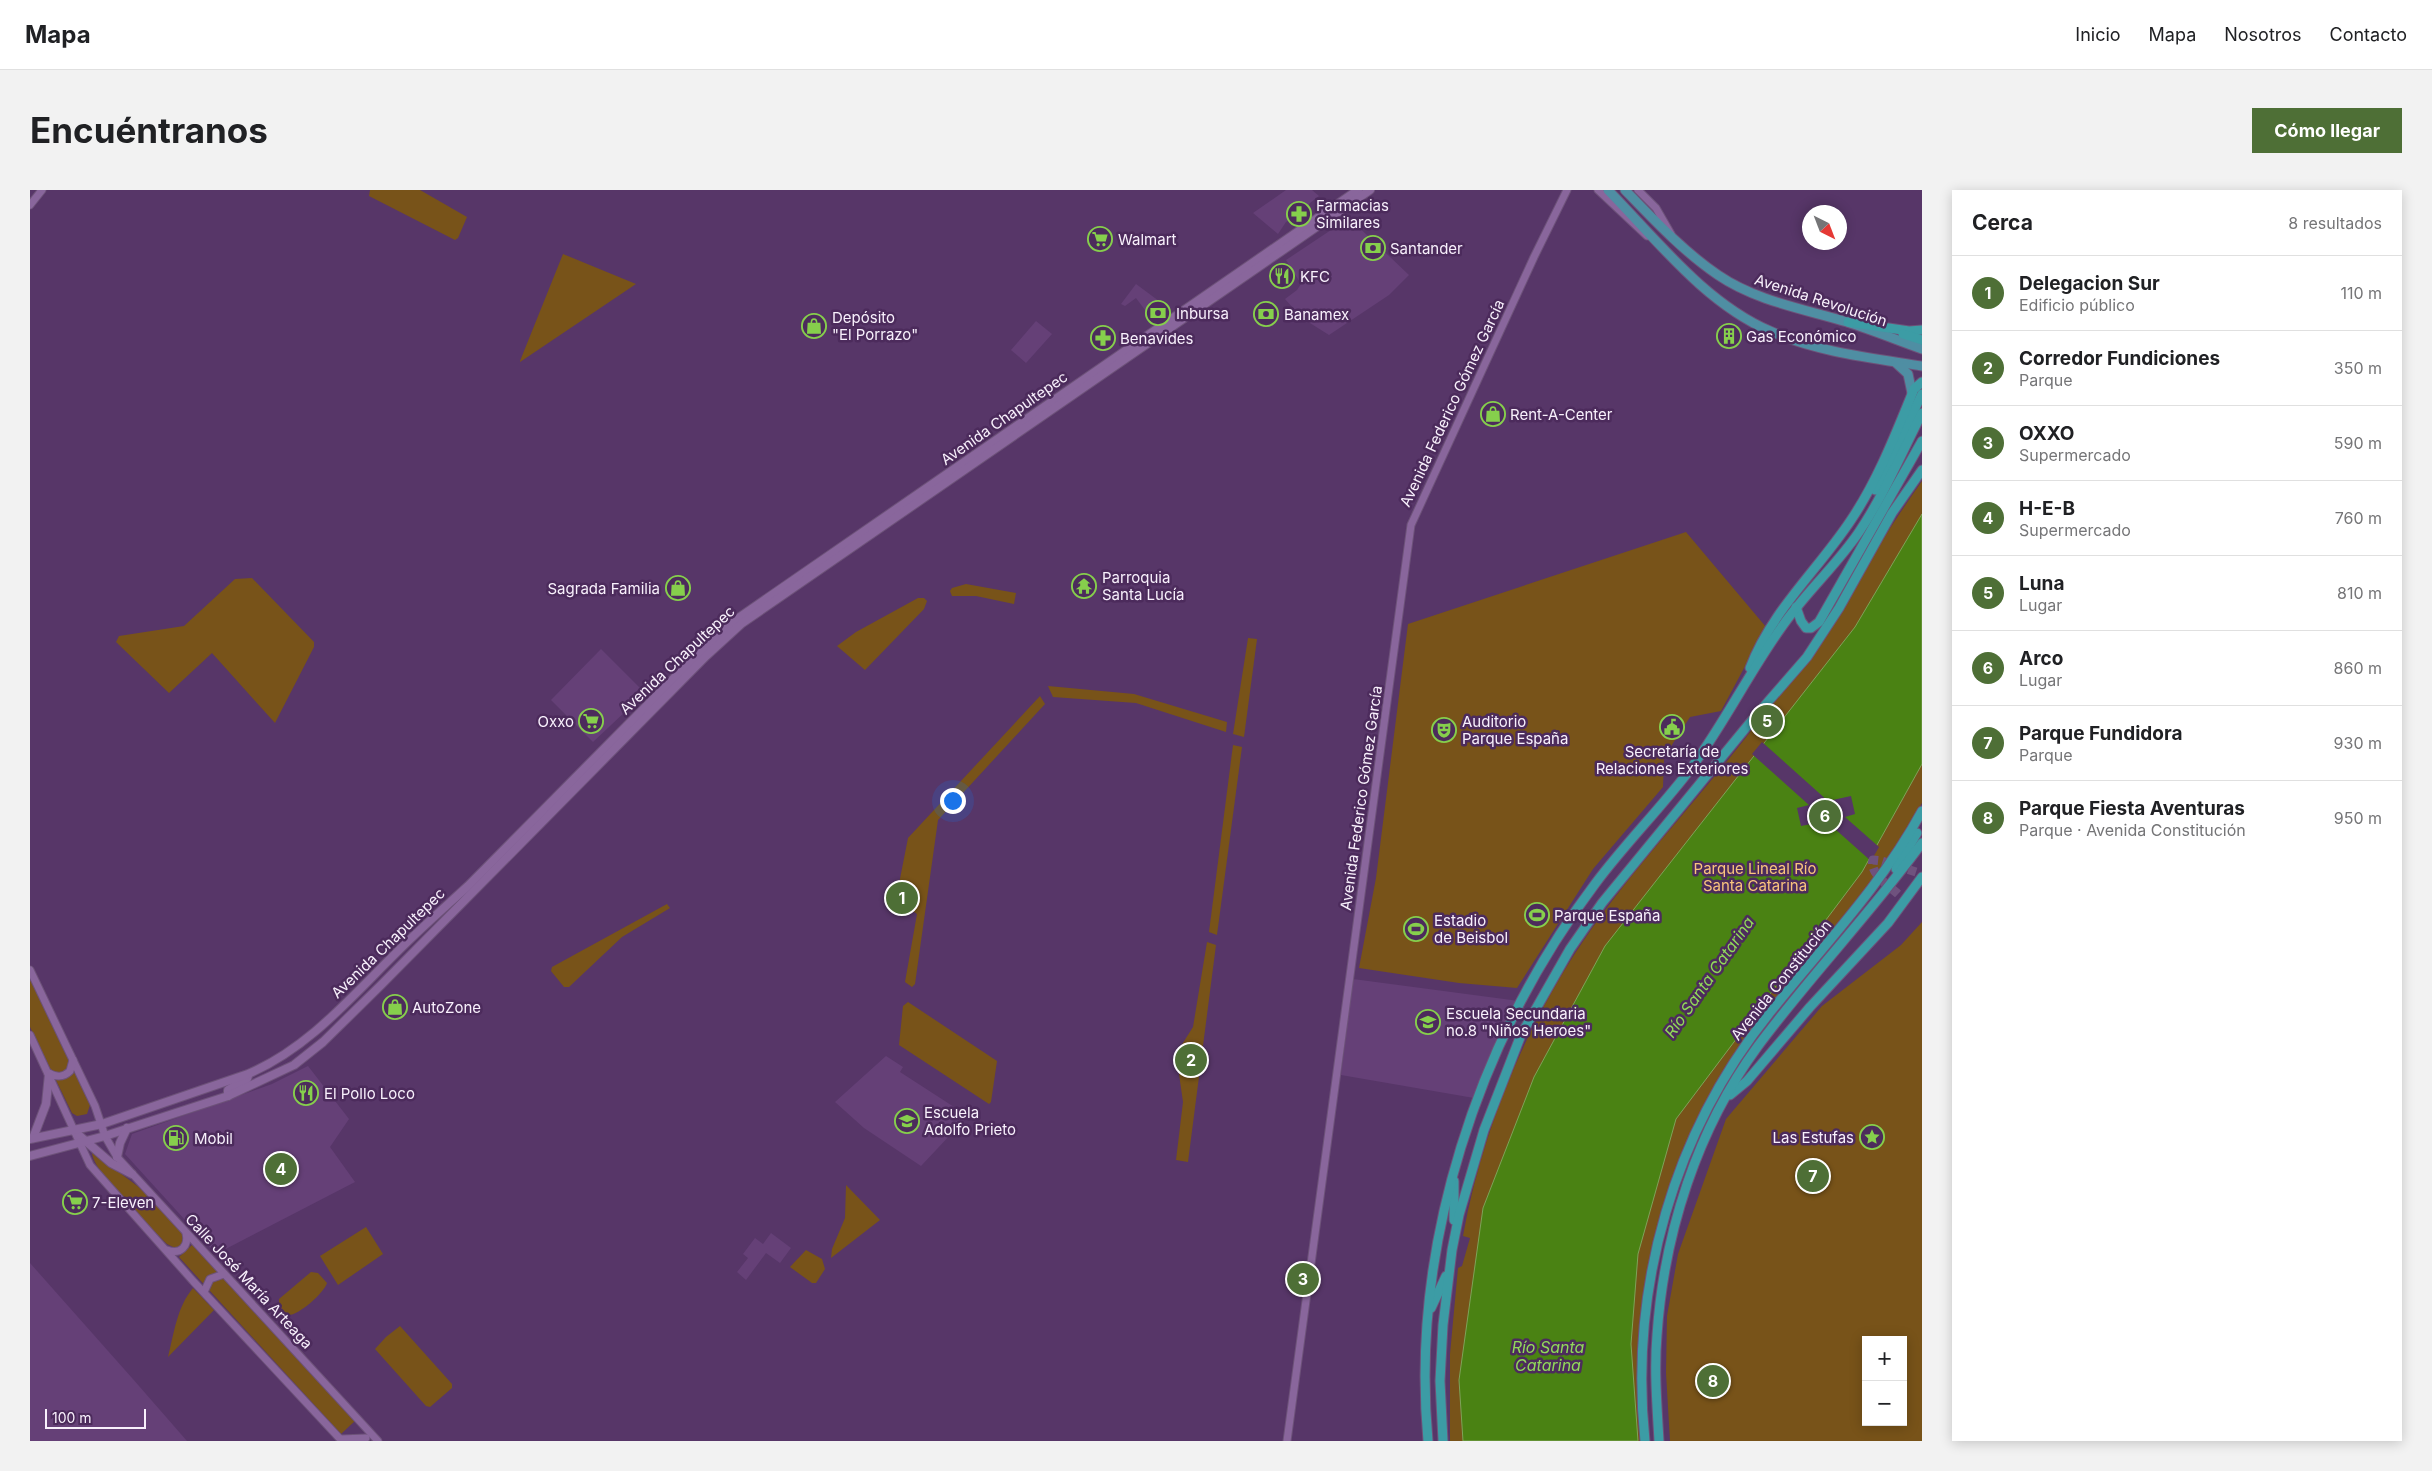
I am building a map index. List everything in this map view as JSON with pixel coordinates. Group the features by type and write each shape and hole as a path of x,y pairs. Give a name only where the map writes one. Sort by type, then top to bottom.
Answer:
{"highway":[{"path":"1848,322 1889,328 1922,330"},
{"path":"1889,328 1922,340"},
{"path":"1745,686 1756,653 1786,604 1851,521 1863,502 1918,395 1916,385 1922,382"},
{"path":"1428,1441 1426,1384 1428,1313 1444,1218 1453,1176 1472,1112 1500,1043 1540,966 1595,884 1692,767 1770,644 1796,608 1859,532 1922,413"},
{"path":"1796,608 1800,621 1806,628 1811,628 1820,622 1922,442"},
{"path":"1452,1250 1465,1196 1500,1086 1521,1035 1555,973 1613,889 1753,719 1807,658 1839,608 1892,513 1922,470"},
{"name":"Avenida Constitución","path":"1645,1441 1642,1360 1648,1290 1657,1245 1670,1200 1695,1134 1716,1092 1750,1038 1886,872 1922,811"},
{"path":"1875,904 1922,822"},
{"name":"Avenida Constitución","path":"1659,1441 1656,1360 1665,1268 1689,1180 1706,1139 1726,1098 1759,1046 1875,904 1922,843"},
{"path":"1726,1098 1747,1081 1810,1007 1871,942 1899,908 1920,873"},
{"path":"1898,894 1899,908"},
{"path":"1443,1441 1440,1381 1452,1250 1456,1186 1453,1176"},
{"path":"1428,1313 1450,1267"}],"main road":[{"name":"Avenida Chapultepec","path":"32,1138 102,1124 248,1074 283,1057 318,1029 432,917 474,880 680,672 738,619 1358,190"},
{"name":"Avenida Chapultepec","path":"30,1156 105,1136 228,1096 288,1070 329,1036 473,893 706,656 741,624 1254,272 1370,190"},
{"path":"1608,190 1705,288 1726,304 1769,331 1817,346 1922,366"},
{"name":"Avenida Revolución","path":"1625,190 1672,237 1718,275 1739,287 1785,305 1848,322 1922,349"},
{"path":"1254,272 1255,264 1260,258"},
{"path":"1174,327 1176,320 1190,305"},
{"path":"1894,362 1908,374 1918,395"},
{"path":"336,1029 335,1020 347,1001"},
{"path":"318,1029 327,1030 329,1036"},
{"path":"32,1138 46,1104 48,1073"},
{"path":"228,1096 228,1090 247,1079 248,1074"},
{"path":"118,1157 120,1143 128,1128"},
{"path":"74,1131 83,1142 111,1163 132,1174"}],"street":[{"path":"30,205 42,190"},
{"name":"Avenida Federico Gómez García","path":"1287,1441 1411,525 1534,257 1568,190"},
{"path":"1598,190 1645,235 1662,245"},
{"path":"1638,190 1656,208 1672,237"},
{"name":"Calle José María Arteaga","path":"30,972 73,1060 102,1124 105,1136 118,1157 367,1437 378,1441"},
{"path":"30,1035 74,1131"},
{"path":"48,1073 55,1076 64,1076 70,1071 73,1060"},
{"path":"83,1142 85,1156 97,1174 342,1440 367,1437"},
{"path":"166,1250 172,1252 183,1250 187,1243 186,1233"},
{"path":"204,1292 210,1279 224,1274"}],"shaded area":[{"path":"1286,190 1312,190 1319,196 1310,203 1299,219 1295,216 1286,222 1278,234 1253,213"},
{"path":"1349,218 1409,275 1389,295 1329,335 1302,318 1285,299 1297,290 1301,284 1286,260"},
{"path":"1136,284 1167,307 1168,312 1154,322 1136,298 1125,306 1121,304"},
{"path":"1036,321 1052,334 1026,363 1011,350"},
{"path":"601,649 645,693 593,742 551,700"},
{"name":"Escuela Secundaria no.8 \"Niños Heroes\"","path":"1353,979 1519,1001 1497,1042 1474,1098 1341,1075"},
{"path":"886,1056 903,1067 900,1072 968,1116 921,1166 864,1128 835,1102"},
{"path":"308,1066 349,1119 330,1147 355,1182 216,1254 125,1154 132,1134 272,1084"},
{"path":"771,1233 791,1248 780,1263 766,1253 746,1280 737,1272 748,1258 743,1254 755,1238 763,1244"},
{"path":"30,1263 132,1378 187,1441 30,1441"}],"green space":[{"path":"370,190 420,190 467,217 458,238 455,240 369,196"},
{"path":"563,254 636,284 520,362 520,361"},
{"name":"Río Santa Catarina","path":"1922,481 1922,803 1892,853 1846,917 1757,1022 1725,1069 1698,1117 1676,1168 1647,1274 1640,1329 1638,1385 1640,1441 1450,1441 1450,1354 1458,1268 1462,1266 1470,1238 1463,1236 1483,1152 1497,1110 1532,1029 1575,953 1600,917 1729,759 1816,643"},
{"name":"Parque España","path":"1686,532 1766,627 1721,711 1690,717 1664,757 1663,787 1593,869 1517,988 1459,983 1359,968 1376,878 1408,624"},
{"path":"252,578 314,642 314,647 275,723 212,653 169,693 116,642 119,636 184,626 235,579"},
{"path":"966,584 1016,593 1014,604 976,596 952,596 950,591 952,588"},
{"path":"918,598 924,598 927,601 924,609 865,670 837,646 856,632"},
{"path":"1248,638 1257,639 1244,737 1233,734"},
{"path":"1048,686 1134,694 1227,722 1226,732 1136,703 1053,697"},
{"path":"1040,696 1045,704 938,820 915,984 912,987 905,982 917,914 896,899 908,838"},
{"path":"1233,745 1242,747 1217,935 1209,932"},
{"path":"667,904 670,908 622,937 569,987 564,987 551,971 552,967"},
{"path":"1922,922 1922,1441 1670,1441 1666,1373 1667,1316 1678,1254 1726,1119 1822,1006 1901,945"},
{"path":"1207,942 1216,945 1188,1162 1176,1160 1183,1102 1179,1074 1181,1046 1193,1027"},
{"path":"30,979 90,1105 87,1114 77,1116 72,1113 30,1027"},
{"path":"908,1002 997,1061 991,1102 989,1104 899,1045 903,1006"},
{"path":"92,1152 140,1188 181,1231 184,1238 182,1245 177,1249 167,1244 136,1213 101,1172"},
{"path":"846,1185 880,1220 831,1258 832,1249 845,1218"},
{"path":"366,1227 383,1254 338,1285 320,1256"},
{"path":"193,1244 356,1420 341,1434 179,1257"},
{"path":"806,1250 822,1259 825,1269 816,1283 812,1283 790,1267"},
{"path":"311,1272 318,1273 327,1283 325,1287 316,1298 303,1308 291,1315 287,1315 279,1305 279,1299"},
{"path":"193,1288 214,1310 168,1357 183,1303"},
{"path":"400,1326 452,1384 452,1388 430,1407 426,1406 375,1349"}],"water":[{"name":"Río Santa Catarina","path":"1922,514 1922,764 1862,872 1676,1119 1638,1254 1631,1344 1638,1441 1463,1441 1459,1380 1483,1208 1534,1077 1605,946 1855,627"}],"pier":[{"path":"1762,742 1828,801 1851,796 1855,814 1845,817 1879,847 1871,861 1826,821 1801,826 1797,808 1809,805 1752,754"}],"tunnel":[{"path":"1898,894 1874,870 1873,860 1916,872"}],"place":[{"name":"Farmacias Similares","path":"1299,214"},
{"name":"Walmart","path":"1100,239"},
{"name":"Santander","path":"1373,248"},
{"name":"KFC","path":"1282,276"},
{"name":"Inbursa","path":"1158,313"},
{"name":"Banamex","path":"1266,314"},
{"name":"Depósito \"El Porrazo\"","path":"814,326"},
{"name":"Gas Económico","path":"1729,336"},
{"name":"Benavides","path":"1103,338"},
{"name":"Rent-A-Center","path":"1493,414"},
{"name":"Parroquia Santa Lucía","path":"1084,586"},
{"name":"Sagrada Familia","path":"678,588"},
{"name":"Oxxo","path":"591,721"},
{"name":"Luna","path":"1767,721"},
{"name":"Secretaría de Relaciones Exteriores","path":"1672,727"},
{"name":"Auditorio Parque España","path":"1444,730"},
{"name":"Arco","path":"1825,816"},
{"name":"Delegacion Sur","path":"902,898"},
{"name":"Parque España","path":"1537,915"},
{"name":"Estadio de Beisbol","path":"1416,929"},
{"name":"AutoZone","path":"395,1007"},
{"name":"Escuela Secundaria no.8 \"Niños Heroes\"","path":"1428,1022"},
{"name":"Corredor Fundiciones","path":"1191,1060"},
{"name":"El Pollo Loco","path":"306,1093"},
{"name":"Escuela Adolfo Prieto","path":"907,1121"},
{"name":"Las Estufas","path":"1872,1137"},
{"name":"Mobil","path":"176,1138"},
{"name":"H-E-B","path":"281,1169"},
{"name":"Parque Fundidora","path":"1813,1176"},
{"name":"7-Eleven","path":"75,1202"},
{"name":"OXXO","path":"1303,1279"},
{"name":"Parque Fiesta Aventuras","path":"1713,1381"}],"park label":[{"name":"Parque Lineal Río Santa Catarina","path":"1755,876"}]}
